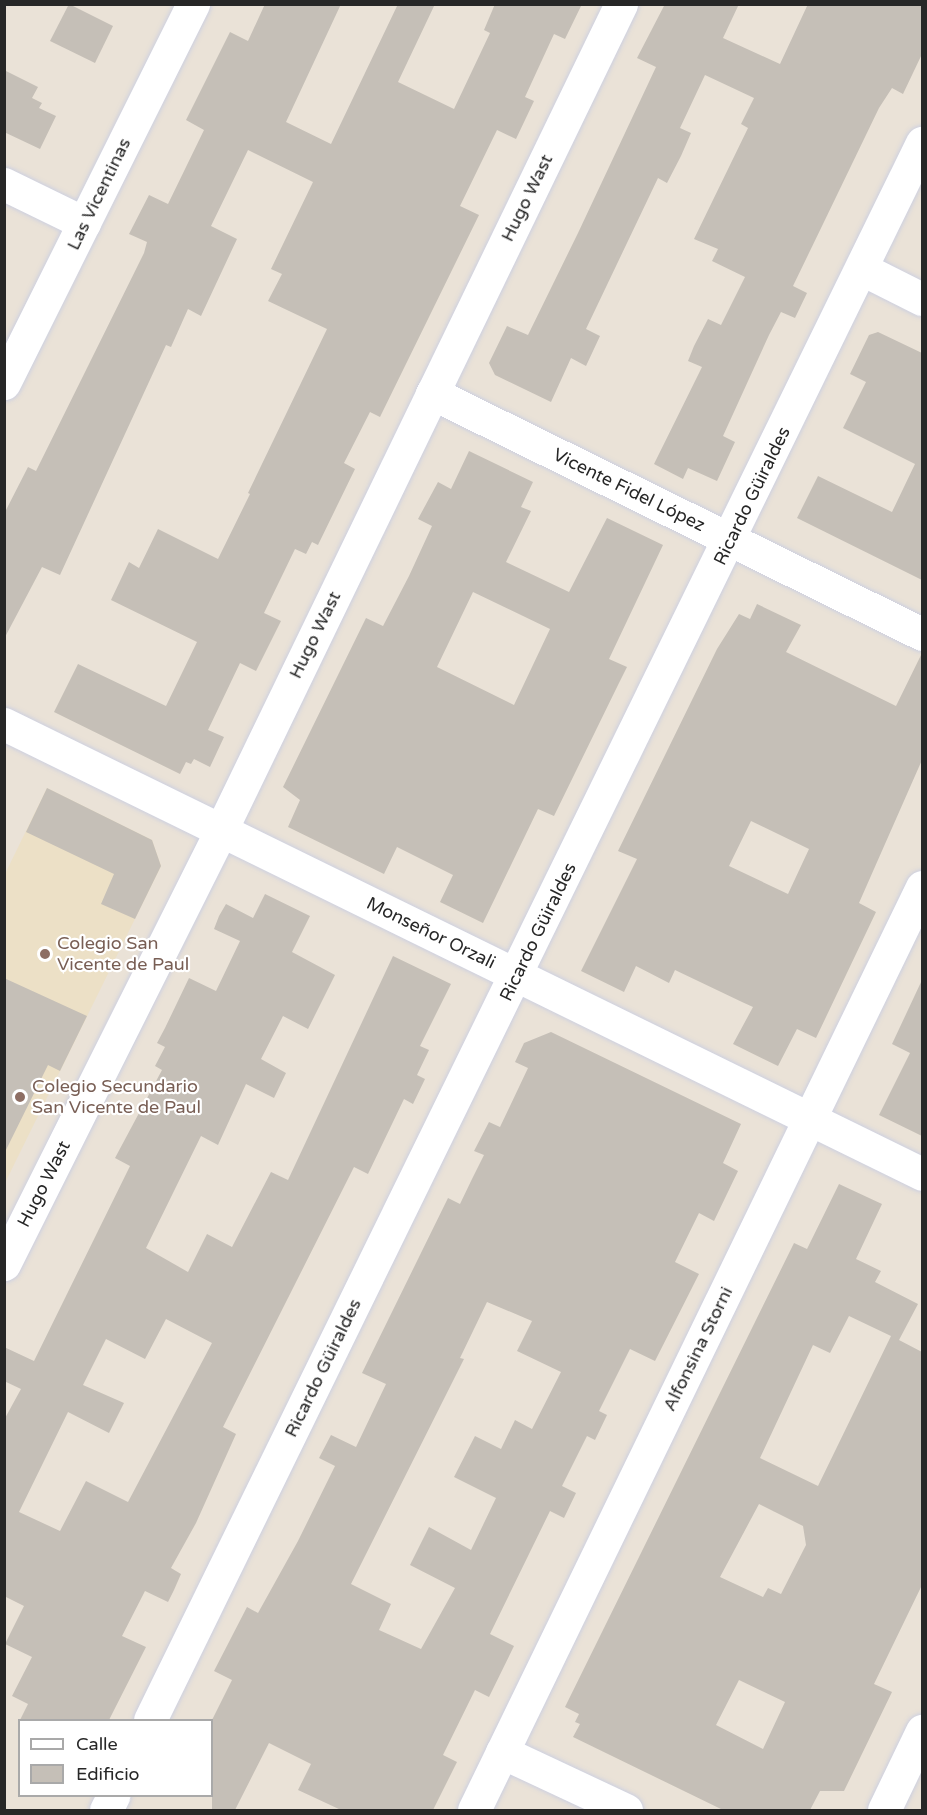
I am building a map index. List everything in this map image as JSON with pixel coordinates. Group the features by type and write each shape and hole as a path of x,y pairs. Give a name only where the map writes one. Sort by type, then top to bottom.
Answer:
{"street":[{"name":"Las Vicentinas","path":"4,384 193,4"},
{"name":"Hugo Wast","path":"4,1264 221,830 621,4"},
{"name":"Ricardo Güiraldes","path":"150,1719 730,540 922,143"},
{"path":"4,184 84,223"},
{"path":"862,269 922,299"},
{"name":"Vicente Fidel López","path":"432,393 922,634"},
{"name":"Monseñor Orzali","path":"4,724 922,1174"},
{"name":"Alfonsina Storni","path":"474,1810 922,888"},
{"path":"884,1810 922,1731"},
{"path":"502,1752 626,1810"}],"shaded area":[{"path":"47,788 152,840 161,866 5,1183 4,876"}],"building":[{"path":"69,4 113,26 95,63 50,41"},
{"path":"265,4 341,4 286,122 331,144 398,4 435,4 398,82 454,109 490,33 484,30 495,4 582,4 565,39 554,34 525,97 534,101 516,139 497,130 460,206 479,215 380,417 370,412 344,463 355,469 318,545 312,542 306,554 295,549 264,613 281,621 256,671 240,663 208,730 224,737 210,767 194,759 191,764 186,762 180,774 54,712 78,664 166,706 197,642 111,600 129,562 139,568 158,529 218,559 250,494 248,493 327,329 268,301 282,274 271,269 313,182 248,150 211,226 237,239 201,316 188,309 171,347 166,345 60,575 42,567 4,639 4,514 28,467 36,471 144,253 147,242 129,234 149,195 168,204 204,130 186,120 230,32 248,41"},
{"path":"665,4 739,4 723,38 780,64 808,4 922,4 922,54 903,94 892,88 879,108 793,286 807,293 795,318 781,312 769,335 723,436 735,442 717,481 688,468 683,479 654,464 702,367 688,361 694,346 708,319 721,325 745,277 712,261 718,249 694,239 748,128 741,124 754,98 705,75 680,128 691,133 681,156 667,183 658,178 586,329 600,336 586,366 571,358 551,402 495,375 489,363 507,326 528,335 656,67 637,58"},
{"path":"4,70 38,87 32,98 42,103 39,108 56,116 40,149 4,132"},
{"path":"878,332 922,353 922,580 797,518 818,476 892,512 915,464 843,428 866,382 850,374 869,335"},
{"path":"469,451 533,482 521,507 531,511 506,562 569,592 607,518 663,545 609,659 627,667 554,816 538,809 483,923 440,902 453,875 397,847 384,874 288,827 300,800 283,787 366,618 383,626 409,576 432,526 418,519 438,482 451,489","holes":["473,592 550,629 514,705 437,667"]},
{"path":"757,604 801,625 786,652 896,706 922,653 922,760 859,903 876,912 816,1038 797,1029 778,1066 733,1044 753,1007 675,970 669,983 636,966 624,992 581,971 637,859 618,851 717,649 739,614 750,619","holes":["751,821 809,849 788,894 729,866"]},
{"path":"47,788 152,840 161,866 135,919 101,904 114,874 26,832"},
{"path":"265,894 310,916 292,952 335,975 308,1029 283,1016 261,1059 286,1073 274,1098 246,1084 218,1145 201,1136 146,1248 188,1272 207,1234 232,1247 271,1172 288,1180 393,956 451,984 420,1046 429,1050 417,1075 425,1079 413,1104 404,1099 368,1174 354,1167 223,1427 236,1434 196,1523 171,1568 181,1574 168,1602 145,1591 122,1636 146,1647 110,1719 20,1719 28,1704 12,1696 32,1657 5,1644 24,1606 4,1596 4,1420 21,1389 4,1381 4,1347 34,1361 130,1166 115,1158 162,1070 155,1066 165,1047 157,1043 189,978 216,991 240,941 214,929 226,904 253,918","holes":["166,1319 212,1343 128,1502 86,1481 60,1531 19,1512 68,1412 109,1433 124,1403 83,1385 106,1339 145,1359"]},
{"path":"4,978 87,1016 60,1071 48,1065 4,1154"},
{"path":"922,980 922,1136 879,1115 910,1053 892,1044"},
{"path":"551,1032 741,1124 723,1163 738,1171 714,1221 699,1213 675,1262 699,1274 655,1361 630,1349 599,1411 607,1415 595,1440 587,1436 562,1486 576,1493 564,1518 550,1511 490,1634 514,1646 489,1697 475,1690 443,1755 457,1762 433,1810 341,1810 298,1790 311,1764 269,1743 235,1810 212,1810 212,1719 232,1680 214,1671 247,1607 258,1613 298,1541 335,1466 319,1458 331,1435 356,1447 386,1384 362,1373 448,1198 460,1204 484,1155 474,1151 489,1122 500,1127 528,1068 515,1062 524,1043","holes":["487,1302 532,1321 517,1351 561,1372 532,1429 515,1420 501,1449 475,1436 454,1477 496,1498 471,1550 429,1527 410,1565 455,1588 421,1649 379,1630 391,1604 351,1584 464,1359 460,1358"]},
{"path":"839,1184 882,1204 856,1259 881,1271 875,1282 918,1304 899,1340 922,1352 922,1585 874,1684 892,1692 844,1791 820,1791 810,1810 723,1810 573,1737 580,1724 575,1722 579,1714 565,1707 794,1243 807,1249","holes":["849,1316 891,1336 818,1486 760,1458 813,1345 830,1353","759,1504 803,1526 806,1545 781,1594 768,1588 763,1597 720,1577","739,1680 785,1702 763,1749 716,1725"]}],"place":[{"name":"Colegio San Vicente de Paul","path":"45,954"},
{"name":"Colegio Secundario San Vicente de Paul","path":"20,1097"}]}
